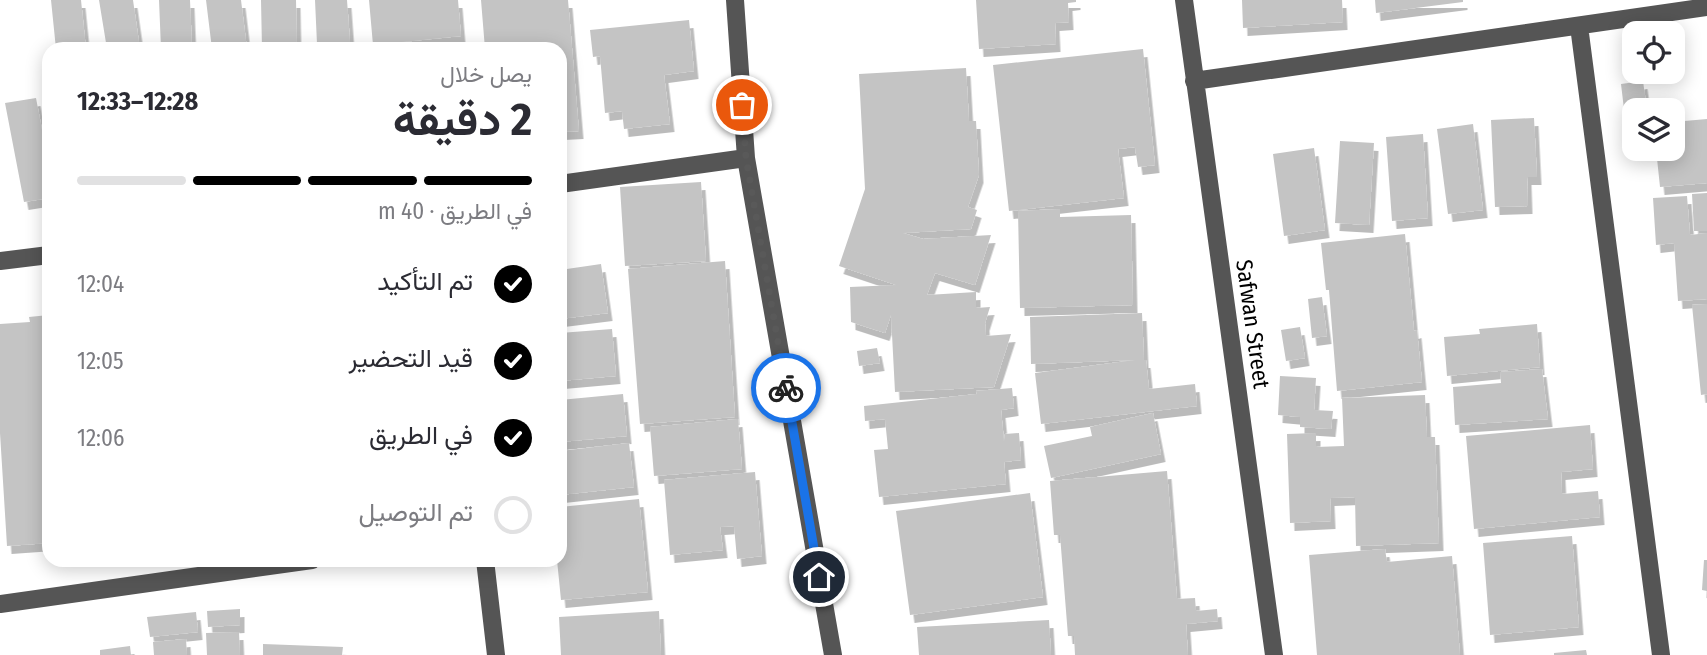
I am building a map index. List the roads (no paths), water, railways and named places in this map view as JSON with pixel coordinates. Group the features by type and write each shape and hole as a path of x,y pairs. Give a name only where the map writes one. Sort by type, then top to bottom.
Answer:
{"street":[{"path":"735,0 746,158 833,655"},
{"name":"Safwan Street","path":"1184,0 1274,655"},
{"path":"1194,81 1707,7"},
{"path":"1578,26 1661,655"},
{"path":"567,183 746,158"},
{"path":"0,261 42,255"},
{"path":"0,604 263,567"},
{"path":"486,567 496,655"}]}
